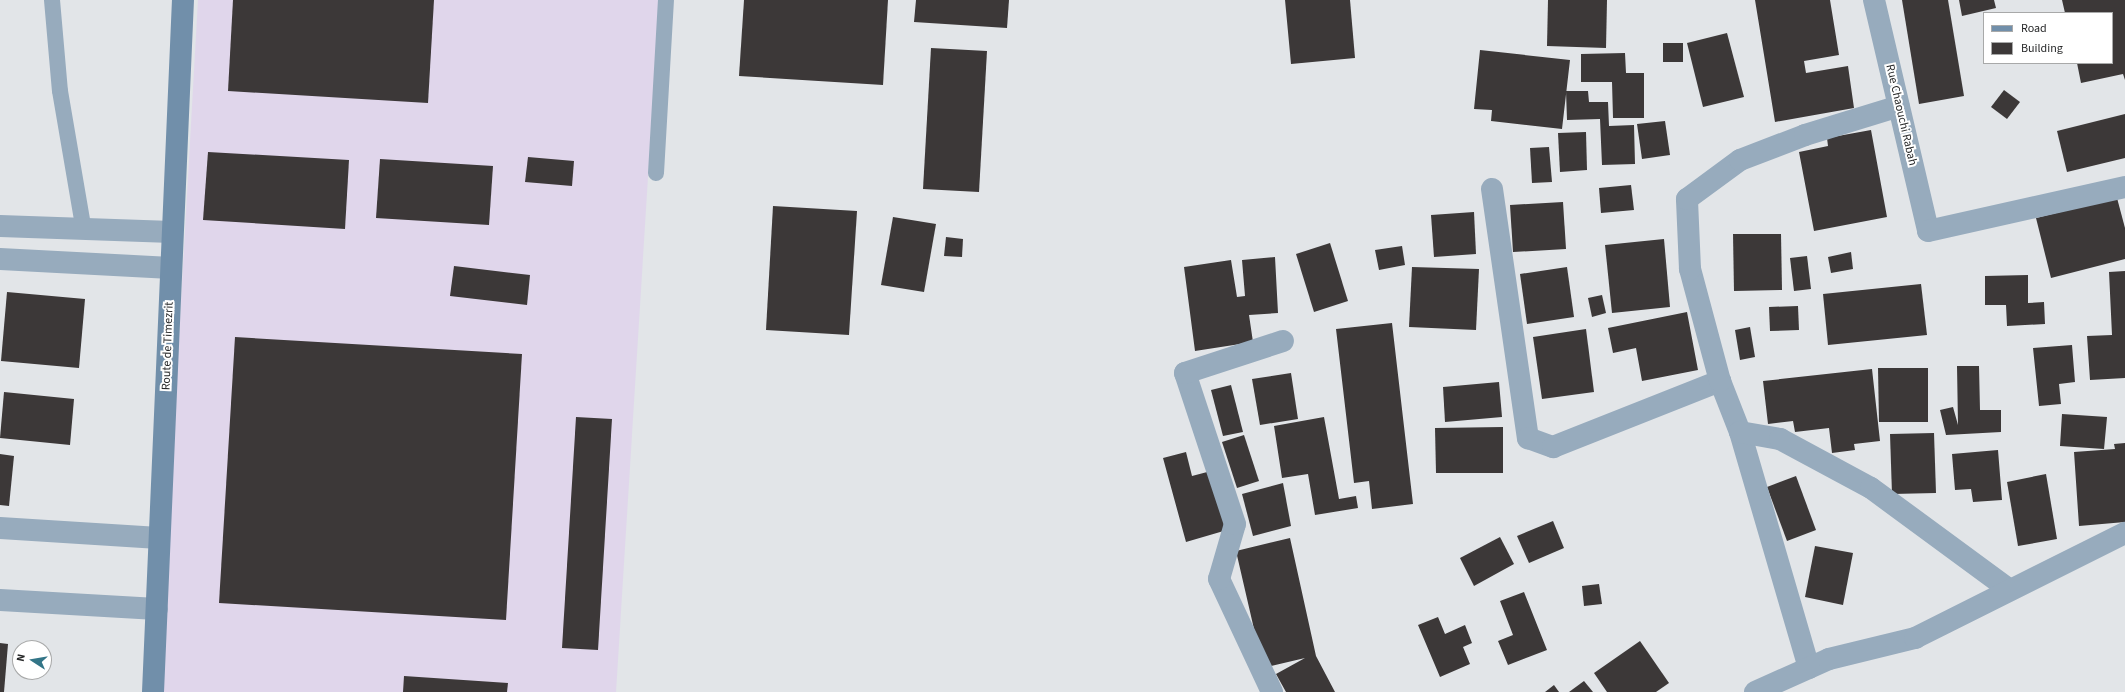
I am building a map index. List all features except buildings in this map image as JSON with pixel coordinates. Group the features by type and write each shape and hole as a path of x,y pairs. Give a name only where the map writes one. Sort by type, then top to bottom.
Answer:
{"main road":[{"name":"Route de Timezrit","path":"153,692 183,0"}],"street":[{"name":"Rue Chaouchi Rabah","path":"1874,0 1928,231 2125,187"},
{"path":"1809,668 1740,432 1720,382 1690,269 1687,199 1740,160 1805,135 1899,106"},
{"path":"1492,189 1528,438 1553,447 1720,382"},
{"path":"0,226 84,231 172,232"},
{"path":"0,259 171,268"},
{"path":"1272,692 1219,579 1235,524 1185,373 1284,340"},
{"path":"1740,432 1780,439 1871,488 2010,590"},
{"path":"0,528 159,538"},
{"path":"1755,692 1809,668 1915,638 2125,533"},
{"path":"0,600 157,609"}],"lane":[{"path":"52,0 60,91 84,231"},
{"path":"656,173 666,0"}],"shaded area":[{"path":"198,0 659,0 616,692 159,692"}]}
